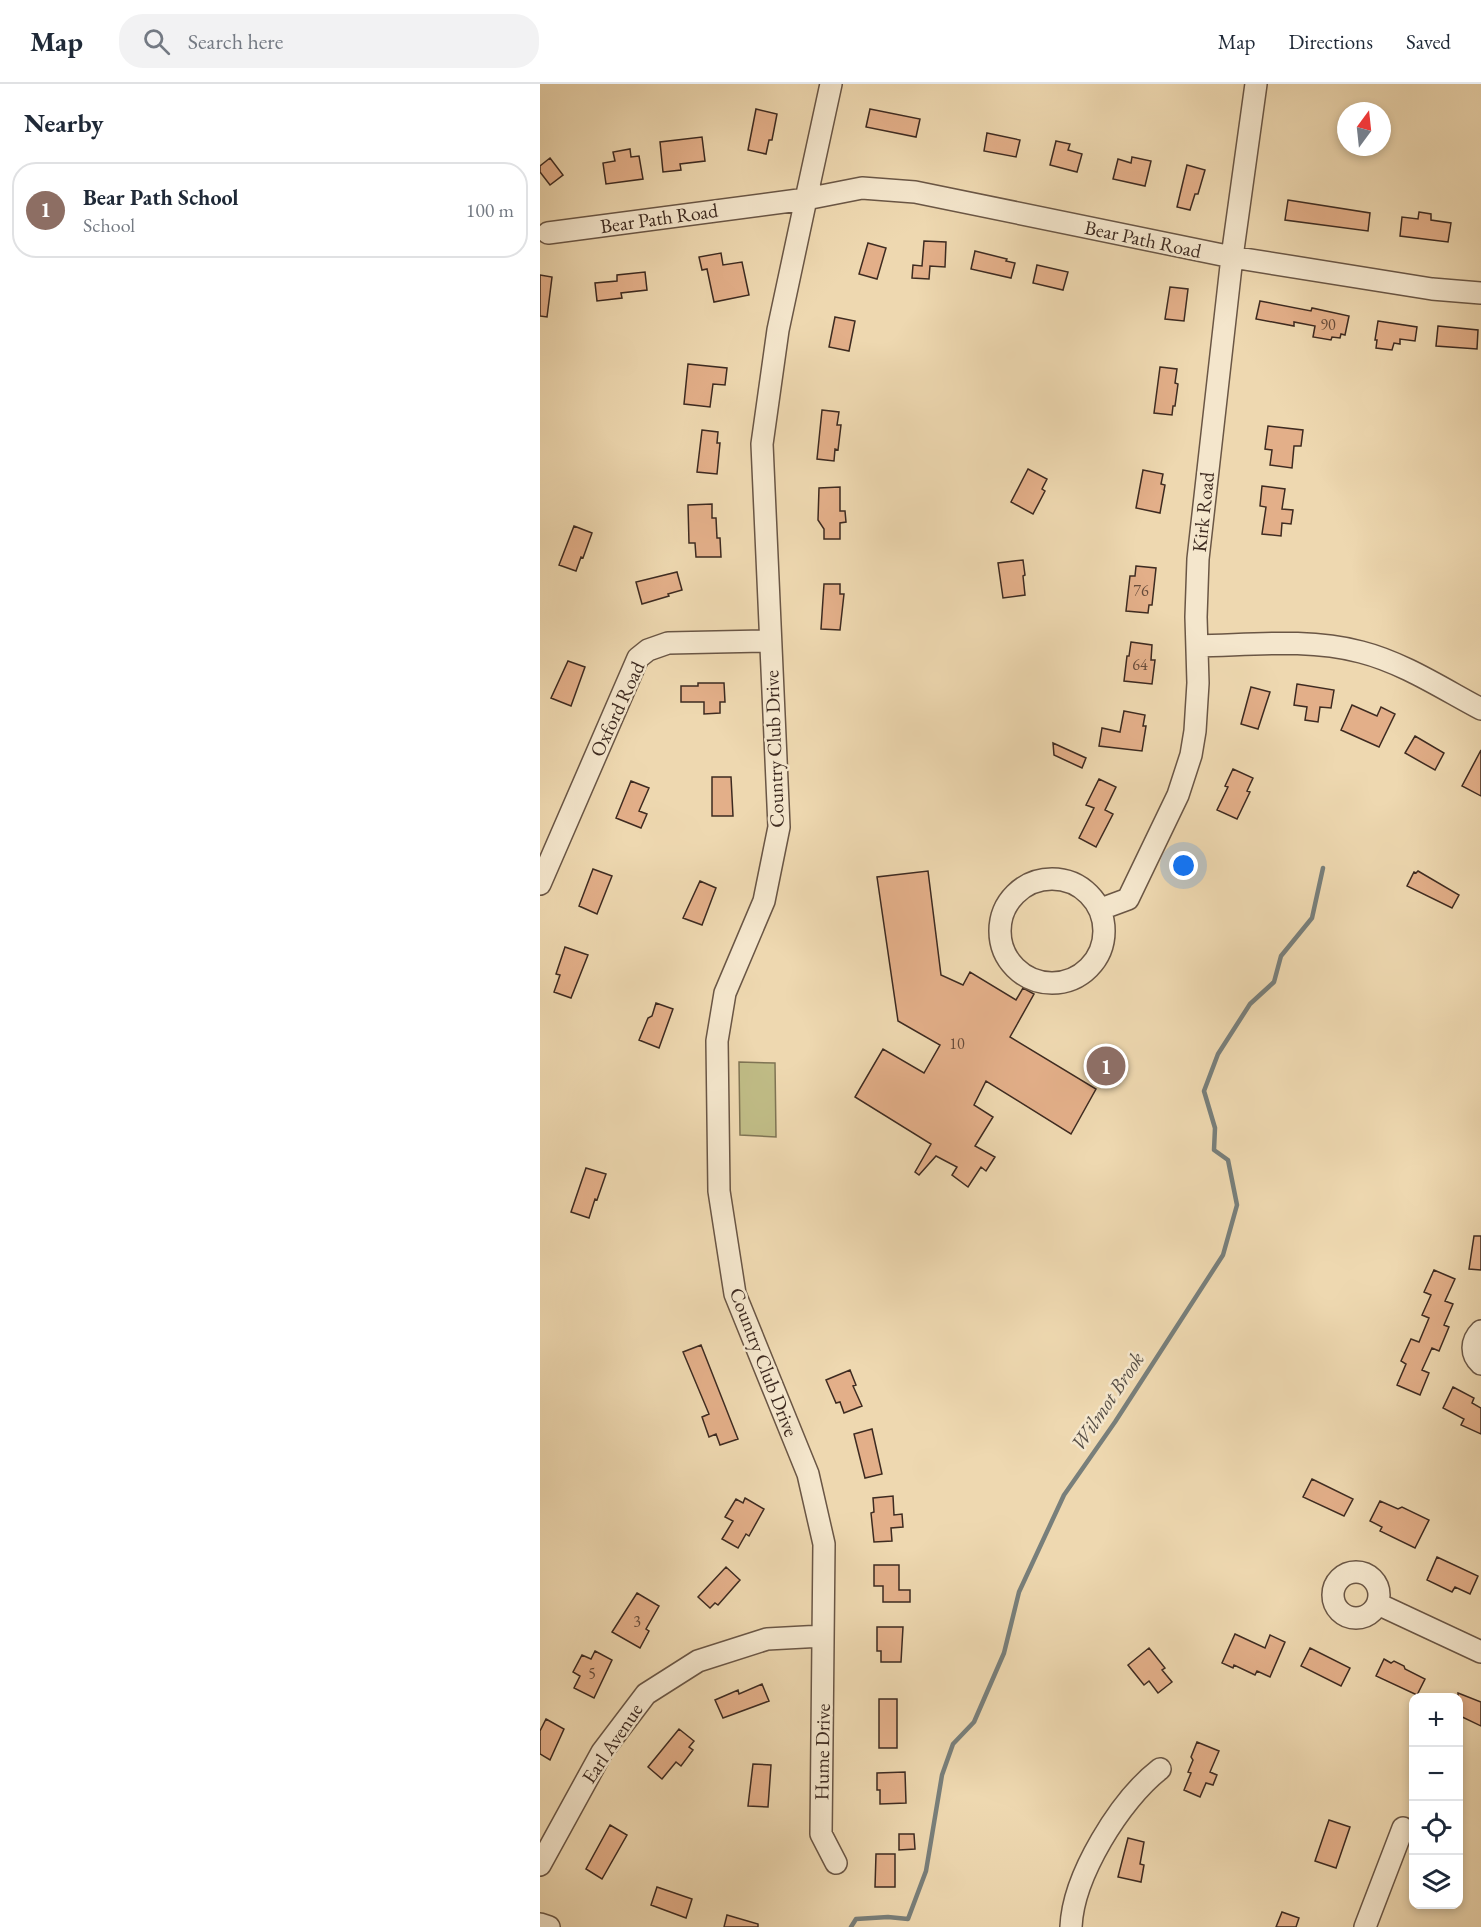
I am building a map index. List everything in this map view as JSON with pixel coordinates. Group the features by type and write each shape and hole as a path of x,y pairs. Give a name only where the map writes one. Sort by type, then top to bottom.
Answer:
{"street":[{"path":"806,199 831,84"},
{"name":"Kirk Road","path":"1101,909 1128,899 1178,795 1191,755 1198,708 1196,586 1198,559 1232,257 1256,84"},
{"name":"Bear Path Road","path":"548,233 806,199 862,188 915,192 1232,257 1432,289 1481,292"},
{"name":"Country Club Drive","path":"806,199 778,330 762,444 779,827 764,901 725,993 717,1041 719,1191 735,1294 808,1474 824,1544 823,1636"},
{"name":"Oxford Road","path":"540,884 638,658 648,650 668,643 770,641"},
{"path":"1197,646 1308,644 1354,650 1399,666 1481,709"},
{"path":"1057,879 1075,884 1090,894 1101,909 1105,925 1101,950 1088,970 1074,979 1058,984 1042,983 1026,977 1013,967 1004,953 999,935 1001,917 1009,900 1022,888 1039,880 1057,879"},
{"path":"1481,1331 1473,1342 1476,1359 1481,1364"},
{"path":"1378,1604 1481,1652"},
{"name":"Hume Drive","path":"823,1636 821,1833 836,1863"},
{"name":"Earl Avenue","path":"540,1865 602,1752 646,1694 698,1661 767,1639 823,1636"},
{"path":"1071,1927 1071,1916 1082,1878 1114,1820 1144,1782 1160,1769"},
{"path":"1365,1927 1403,1828"},
{"path":"540,1924 549,1927"}],"shaded area":[{"path":"739,1062 775,1063 776,1137 740,1135"}],"building":[{"path":"756,109 777,114 772,140 769,140 766,154 748,150"},
{"path":"870,109 920,119 916,137 866,127"},
{"path":"987,133 1020,140 1016,157 984,151"},
{"path":"702,137 705,161 680,164 681,170 663,172 660,142"},
{"path":"1056,141 1070,144 1068,150 1082,154 1077,172 1050,165"},
{"path":"630,149 631,157 639,156 643,179 606,184 603,163 615,161 613,152"},
{"path":"1132,157 1151,161 1145,186 1113,179 1118,159 1131,163"},
{"path":"550,158 563,175 550,185 540,172 540,166"},
{"path":"1187,165 1205,170 1198,194 1195,194 1190,210 1177,207"},
{"path":"1288,200 1370,213 1368,231 1285,220"},
{"path":"1419,212 1431,214 1431,220 1451,223 1448,242 1400,236 1402,217 1418,219"},
{"path":"924,241 946,242 945,267 930,266 929,279 912,278 913,265 922,266"},
{"path":"868,243 886,248 877,279 859,274"},
{"path":"975,251 1015,263 1011,278 971,269"},
{"path":"721,253 723,265 742,262 749,295 714,302 707,269 702,270 699,257"},
{"path":"1037,265 1068,272 1063,290 1033,283"},
{"path":"645,272 647,290 621,293 622,298 597,301 595,283 617,281 617,275"},
{"path":"540,275 552,277 547,317 540,316"},
{"path":"1170,287 1188,289 1184,321 1165,319"},
{"path":"1260,301 1349,316 1345,335 1341,334 1340,338 1332,337 1331,340 1313,337 1315,326 1294,322 1294,326 1256,319"},
{"path":"835,317 855,321 849,351 829,347"},
{"path":"1378,321 1417,327 1415,341 1400,339 1400,344 1394,343 1392,350 1376,348"},
{"path":"1438,326 1478,330 1477,349 1436,346"},
{"path":"688,364 727,368 725,385 713,384 710,407 684,404"},
{"path":"1160,367 1177,369 1175,383 1178,384 1172,415 1154,413"},
{"path":"822,410 839,412 837,425 841,425 838,450 835,449 834,461 817,459"},
{"path":"1268,426 1303,430 1301,446 1294,446 1292,468 1270,465 1272,450 1265,449"},
{"path":"702,430 718,432 717,443 720,443 717,474 697,472"},
{"path":"1028,469 1047,479 1042,489 1045,491 1033,514 1011,502"},
{"path":"1143,470 1163,474 1161,484 1165,485 1160,513 1136,508"},
{"path":"1262,486 1285,489 1282,509 1293,510 1291,524 1282,523 1281,536 1262,534 1266,507 1260,506"},
{"path":"840,487 840,511 845,511 846,522 840,523 840,539 824,539 824,529 818,520 819,488"},
{"path":"712,504 712,518 716,518 721,557 696,557 695,543 689,543 688,505"},
{"path":"574,526 592,533 576,571 559,565"},
{"path":"1023,560 1025,595 1003,598 998,563"},
{"path":"1136,566 1156,568 1152,605 1149,605 1148,613 1126,611 1130,576 1135,576"},
{"path":"677,572 682,590 642,604 636,582"},
{"path":"824,584 840,584 840,594 844,594 840,630 821,629"},
{"path":"1131,642 1152,645 1151,660 1155,660 1152,684 1124,681"},
{"path":"568,661 585,667 571,706 551,698"},
{"path":"698,683 724,683 725,702 720,702 720,713 704,714 704,702 681,702 681,686 698,686"},
{"path":"1297,684 1334,690 1331,708 1320,707 1318,722 1305,720 1307,707 1294,705"},
{"path":"1251,687 1270,692 1258,729 1241,724"},
{"path":"1352,705 1377,716 1381,707 1395,714 1379,747 1341,730"},
{"path":"1124,711 1145,715 1143,726 1146,726 1142,751 1099,746 1102,728 1120,732"},
{"path":"1415,736 1444,753 1435,770 1405,753"},
{"path":"1053,743 1086,758 1082,768 1054,755"},
{"path":"1481,750 1481,796 1462,786"},
{"path":"1233,769 1253,778 1247,791 1250,792 1237,819 1217,810 1228,787 1225,786"},
{"path":"712,777 731,777 733,816 712,816"},
{"path":"1099,779 1116,787 1105,810 1113,814 1096,847 1079,838 1094,808 1086,805"},
{"path":"631,781 649,788 639,811 647,814 641,828 616,818"},
{"path":"593,869 612,876 597,914 579,906"},
{"path":"928,871 941,975 963,985 970,972 1016,1000 1023,988 1034,994 1010,1037 1096,1089 1071,1134 986,1081 974,1105 993,1117 975,1146 995,1157 986,1171 981,1167 968,1187 952,1175 957,1167 936,1156 919,1175 915,1172 931,1144 855,1097 883,1049 924,1073 940,1045 898,1021 877,877"},
{"path":"1418,871 1459,895 1452,908 1407,886 1414,872"},
{"path":"700,881 716,888 702,925 683,918"},
{"path":"565,947 588,955 571,998 554,992 560,975 556,974"},
{"path":"656,1003 673,1009 659,1048 639,1040"},
{"path":"586,1168 606,1174 589,1218 571,1212"},
{"path":"1474,1236 1481,1236 1481,1270 1469,1269"},
{"path":"1434,1270 1455,1279 1445,1301 1453,1304 1444,1325 1449,1327 1439,1351 1432,1348 1422,1370 1429,1373 1420,1395 1397,1385 1406,1364 1401,1361 1411,1339 1419,1342 1429,1318 1422,1315 1431,1295 1424,1292"},
{"path":"701,1345 738,1439 720,1445 716,1434 709,1437 702,1417 709,1414 683,1352"},
{"path":"850,1370 856,1385 853,1386 862,1406 844,1413 840,1402 836,1403 826,1380"},
{"path":"1453,1387 1474,1398 1472,1403 1481,1408 1481,1434 1461,1425 1464,1419 1443,1408"},
{"path":"872,1429 882,1474 865,1478 854,1434"},
{"path":"1312,1479 1353,1499 1344,1516 1303,1497"},
{"path":"893,1496 894,1515 902,1514 903,1527 891,1528 892,1541 874,1542 871,1513 874,1512 873,1498"},
{"path":"745,1498 764,1509 749,1536 746,1534 738,1548 722,1539 733,1521 725,1517 736,1499 743,1503"},
{"path":"1380,1501 1398,1509 1402,1507 1429,1520 1415,1548 1380,1531 1382,1527 1370,1521"},
{"path":"1437,1557 1478,1576 1470,1594 1455,1587 1452,1592 1427,1580"},
{"path":"874,1565 899,1565 899,1590 910,1590 910,1602 883,1602 883,1586 874,1586"},
{"path":"726,1567 740,1580 718,1605 715,1603 710,1608 698,1597"},
{"path":"637,1593 659,1606 646,1629 649,1631 640,1648 612,1632"},
{"path":"877,1627 903,1627 901,1662 881,1662 881,1651 877,1651"},
{"path":"1235,1634 1265,1648 1270,1635 1285,1642 1270,1677 1257,1671 1255,1675 1234,1665 1233,1668 1222,1663"},
{"path":"1149,1648 1165,1668 1162,1670 1172,1682 1158,1693 1149,1681 1144,1685 1128,1665"},
{"path":"1310,1648 1350,1668 1341,1686 1301,1666"},
{"path":"595,1651 612,1660 594,1698 574,1688 580,1676 573,1672 582,1655 591,1659"},
{"path":"1384,1659 1391,1663 1394,1661 1425,1679 1418,1693 1413,1693 1376,1676"},
{"path":"762,1684 769,1701 723,1718 715,1700 738,1690 739,1694"},
{"path":"1463,1695 1481,1702 1481,1726 1463,1717"},
{"path":"879,1699 897,1699 897,1748 879,1748"},
{"path":"546,1719 564,1729 550,1760 540,1754 540,1731"},
{"path":"679,1729 694,1741 689,1747 693,1750 681,1766 676,1762 662,1779 648,1767"},
{"path":"1197,1742 1219,1751 1210,1772 1217,1775 1213,1785 1206,1783 1200,1797 1184,1790 1191,1773 1188,1772"},
{"path":"753,1764 771,1765 768,1807 748,1806"},
{"path":"905,1772 906,1803 880,1804 877,1773"},
{"path":"1329,1820 1350,1827 1336,1868 1315,1861"},
{"path":"610,1825 627,1835 602,1879 586,1869"},
{"path":"899,1834 914,1834 915,1849 899,1850"},
{"path":"1128,1838 1144,1842 1140,1864 1144,1865 1141,1882 1118,1877"},
{"path":"876,1854 895,1854 895,1887 875,1887"},
{"path":"657,1887 692,1899 686,1918 651,1905"},
{"path":"1282,1912 1299,1918 1296,1927 1276,1927"},
{"path":"727,1915 758,1924 758,1927 724,1927"}],"waterway":[{"name":"Wilmot Brook","path":"851,1927 856,1919 888,1917 908,1919 926,1871 942,1775 953,1744 974,1722 1004,1653 1019,1592 1064,1495 1115,1422 1223,1255 1237,1205 1228,1160 1214,1150 1215,1128 1204,1091 1218,1054 1250,1004 1274,982 1281,956 1312,918 1323,868"}],"place":[{"name":"Bear Path School","path":"1106,1066"}]}
